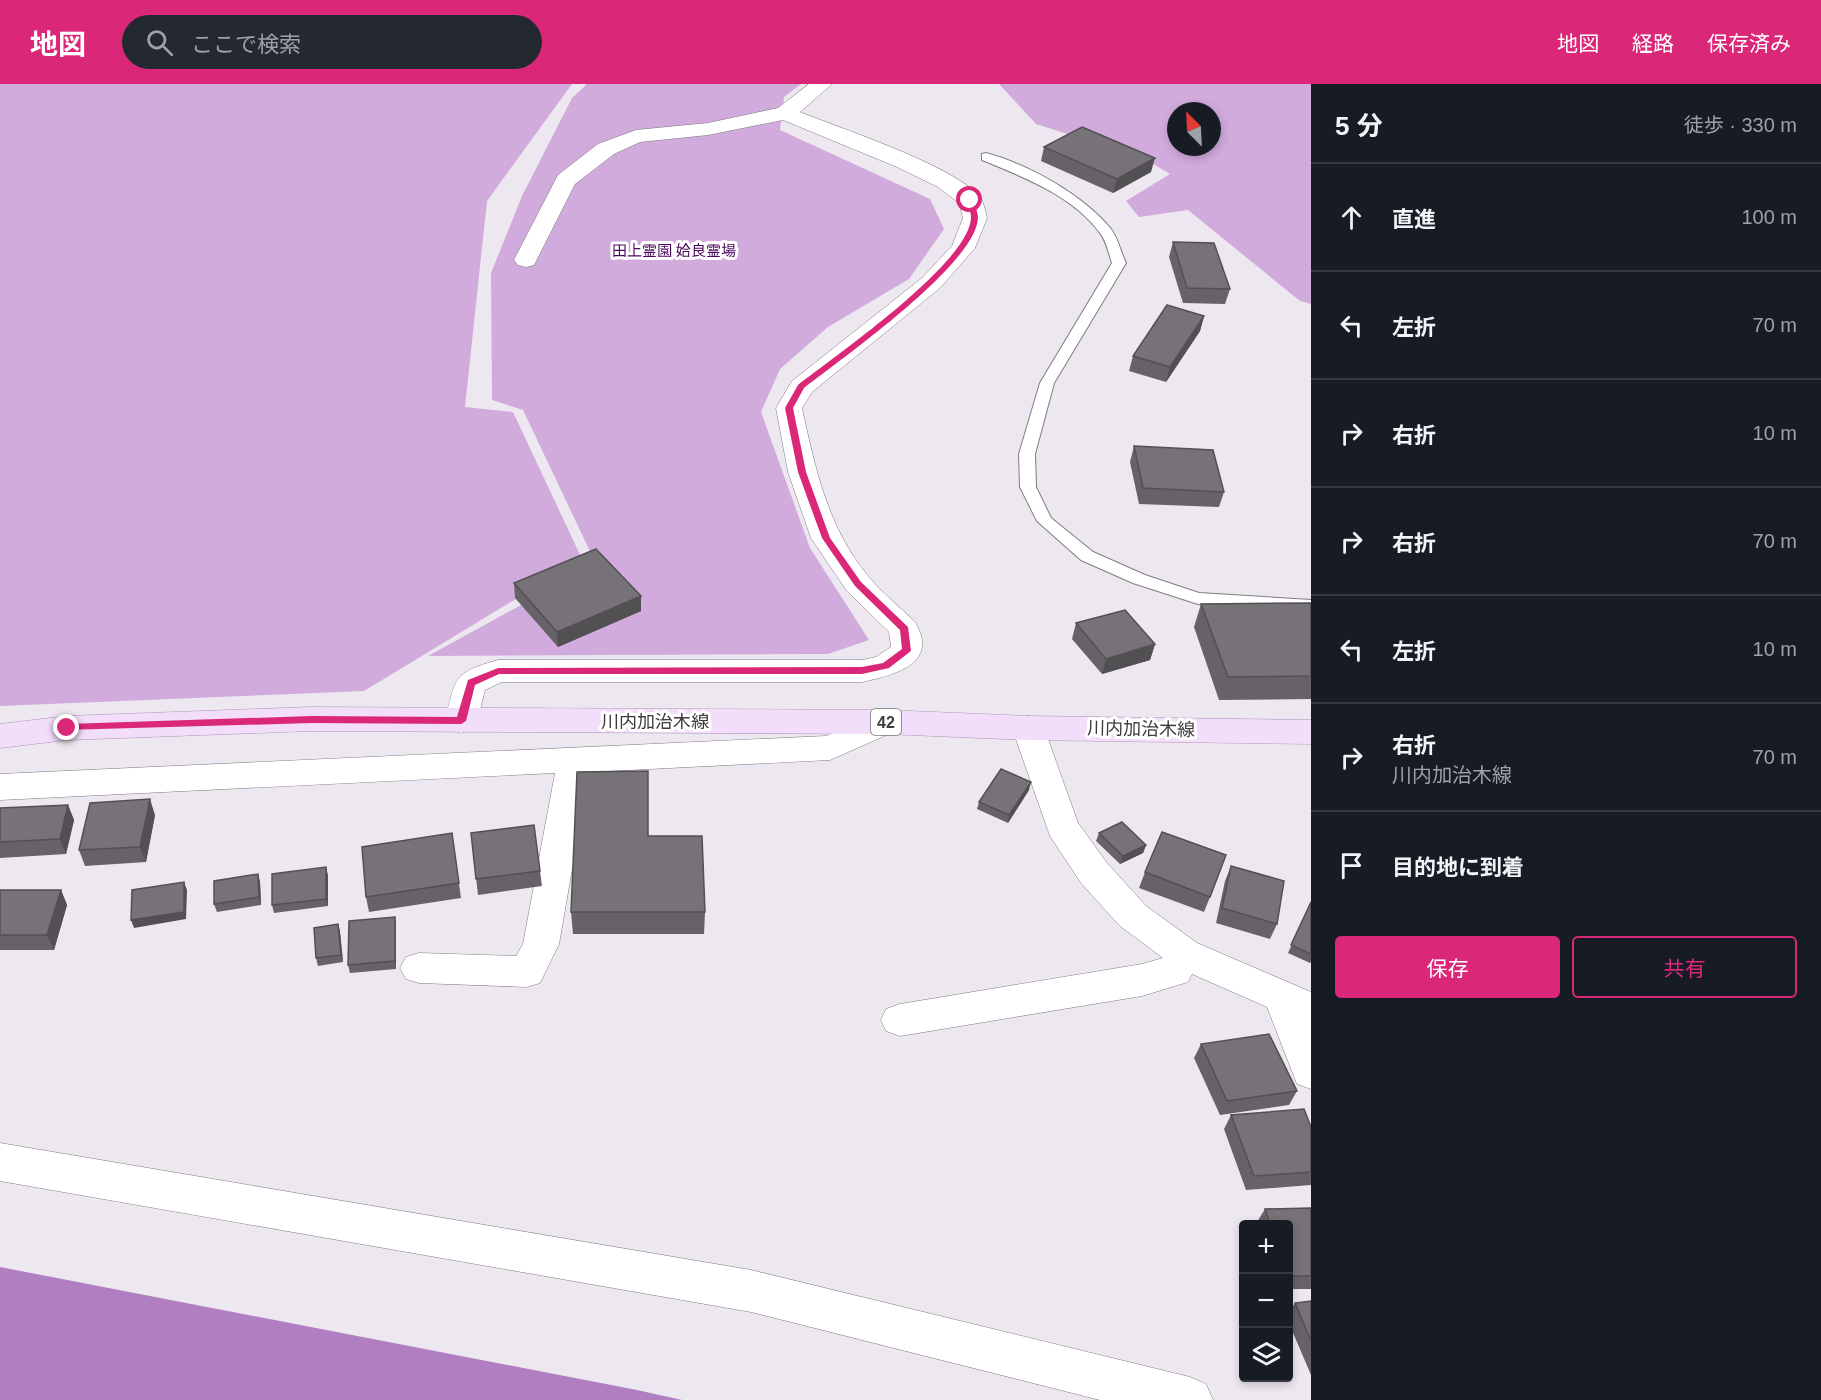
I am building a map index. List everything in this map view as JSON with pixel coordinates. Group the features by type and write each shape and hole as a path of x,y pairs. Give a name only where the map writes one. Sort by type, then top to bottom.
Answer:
{"main road":[{"name":"川内加治木線","path":"0,736 67,728 289,720 886,722 1028,728 1311,732"}],"street":[{"path":"526,260 566,180 606,149 636,136 708,129 785,113 822,84"},
{"path":"461,721 471,683 498,671 862,671 885,666 907,651 904,629 858,584 826,538 802,472 789,408 801,387 931,284 963,248 975,218 970,200 946,182 905,162 785,113"},
{"path":"0,787 830,748 886,722"},
{"path":"1028,728 1062,826 1094,873 1133,916 1184,954 1296,1003 1311,1072"},
{"path":"419,968 527,972 542,944 574,760"},
{"path":"900,1020 1142,980 1175,971 1184,954"},
{"path":"0,1161 751,1290 1190,1400"}],"lane":[{"path":"986,157 1031,176 1073,200 1107,232 1119,263 1047,383 1027,453 1028,487 1045,521 1087,556 1139,579 1197,598 1311,606"}],"green space":[{"path":"0,84 572,84 487,201 465,407 513,412 582,559 364,691 0,706"},
{"name":"田上霊園 姶良霊場","path":"587,84 801,84 784,97 780,130 930,199 944,229 909,279 828,327 780,369 761,412 810,548 869,640 828,654 428,656 596,564 523,410 492,400 491,273 522,196 572,98"},
{"path":"999,84 1311,84 1311,304 1300,301 1188,210 1139,217 1126,201 1170,174 1143,158 1036,124"}],"shaded area":[{"path":"0,1267 637,1390 682,1400 0,1400"}],"building":[{"path":"1082,127 1155,158 1117,179 1044,147"},
{"path":"1173,242 1214,243 1230,289 1187,288"},
{"path":"1167,305 1204,316 1170,367 1133,356"},
{"path":"1134,446 1213,450 1224,492 1143,488"},
{"path":"596,549 641,596 557,632 514,583"},
{"path":"1311,603 1311,676 1228,677 1201,604"},
{"path":"1125,610 1155,644 1106,659 1076,623"},
{"path":"1001,769 1031,782 1009,815 979,802"},
{"path":"648,771 648,836 702,836 705,912 571,912 577,772"},
{"path":"150,799 140,847 79,850 90,803"},
{"path":"68,805 60,839 0,842 0,808"},
{"path":"1122,822 1146,845 1123,856 1099,833"},
{"path":"534,825 540,871 476,879 471,833"},
{"path":"1162,832 1226,855 1210,897 1145,872"},
{"path":"452,833 459,883 366,897 362,847"},
{"path":"1231,866 1284,881 1277,924 1222,908"},
{"path":"326,867 326,899 272,905 272,874"},
{"path":"258,874 259,897 214,904 214,881"},
{"path":"184,882 184,912 131,920 132,890"},
{"path":"0,890 61,890 47,935 0,935"},
{"path":"1311,902 1311,954 1291,945"},
{"path":"395,917 395,961 348,965 349,921"},
{"path":"338,924 341,955 316,958 314,928"},
{"path":"1269,1034 1297,1091 1227,1101 1201,1044"},
{"path":"1304,1109 1311,1127 1311,1172 1254,1176 1231,1115"},
{"path":"1311,1208 1311,1276 1293,1276 1293,1220 1269,1220 1265,1209"},
{"path":"1311,1301 1311,1341 1295,1303"}],"route":[{"path":"67,728 312,719 461,721 471,683 498,671 862,671 885,666 907,651 904,629 858,584 826,538 802,472 789,408 801,387 931,284 963,248 975,218 970,200"}]}
